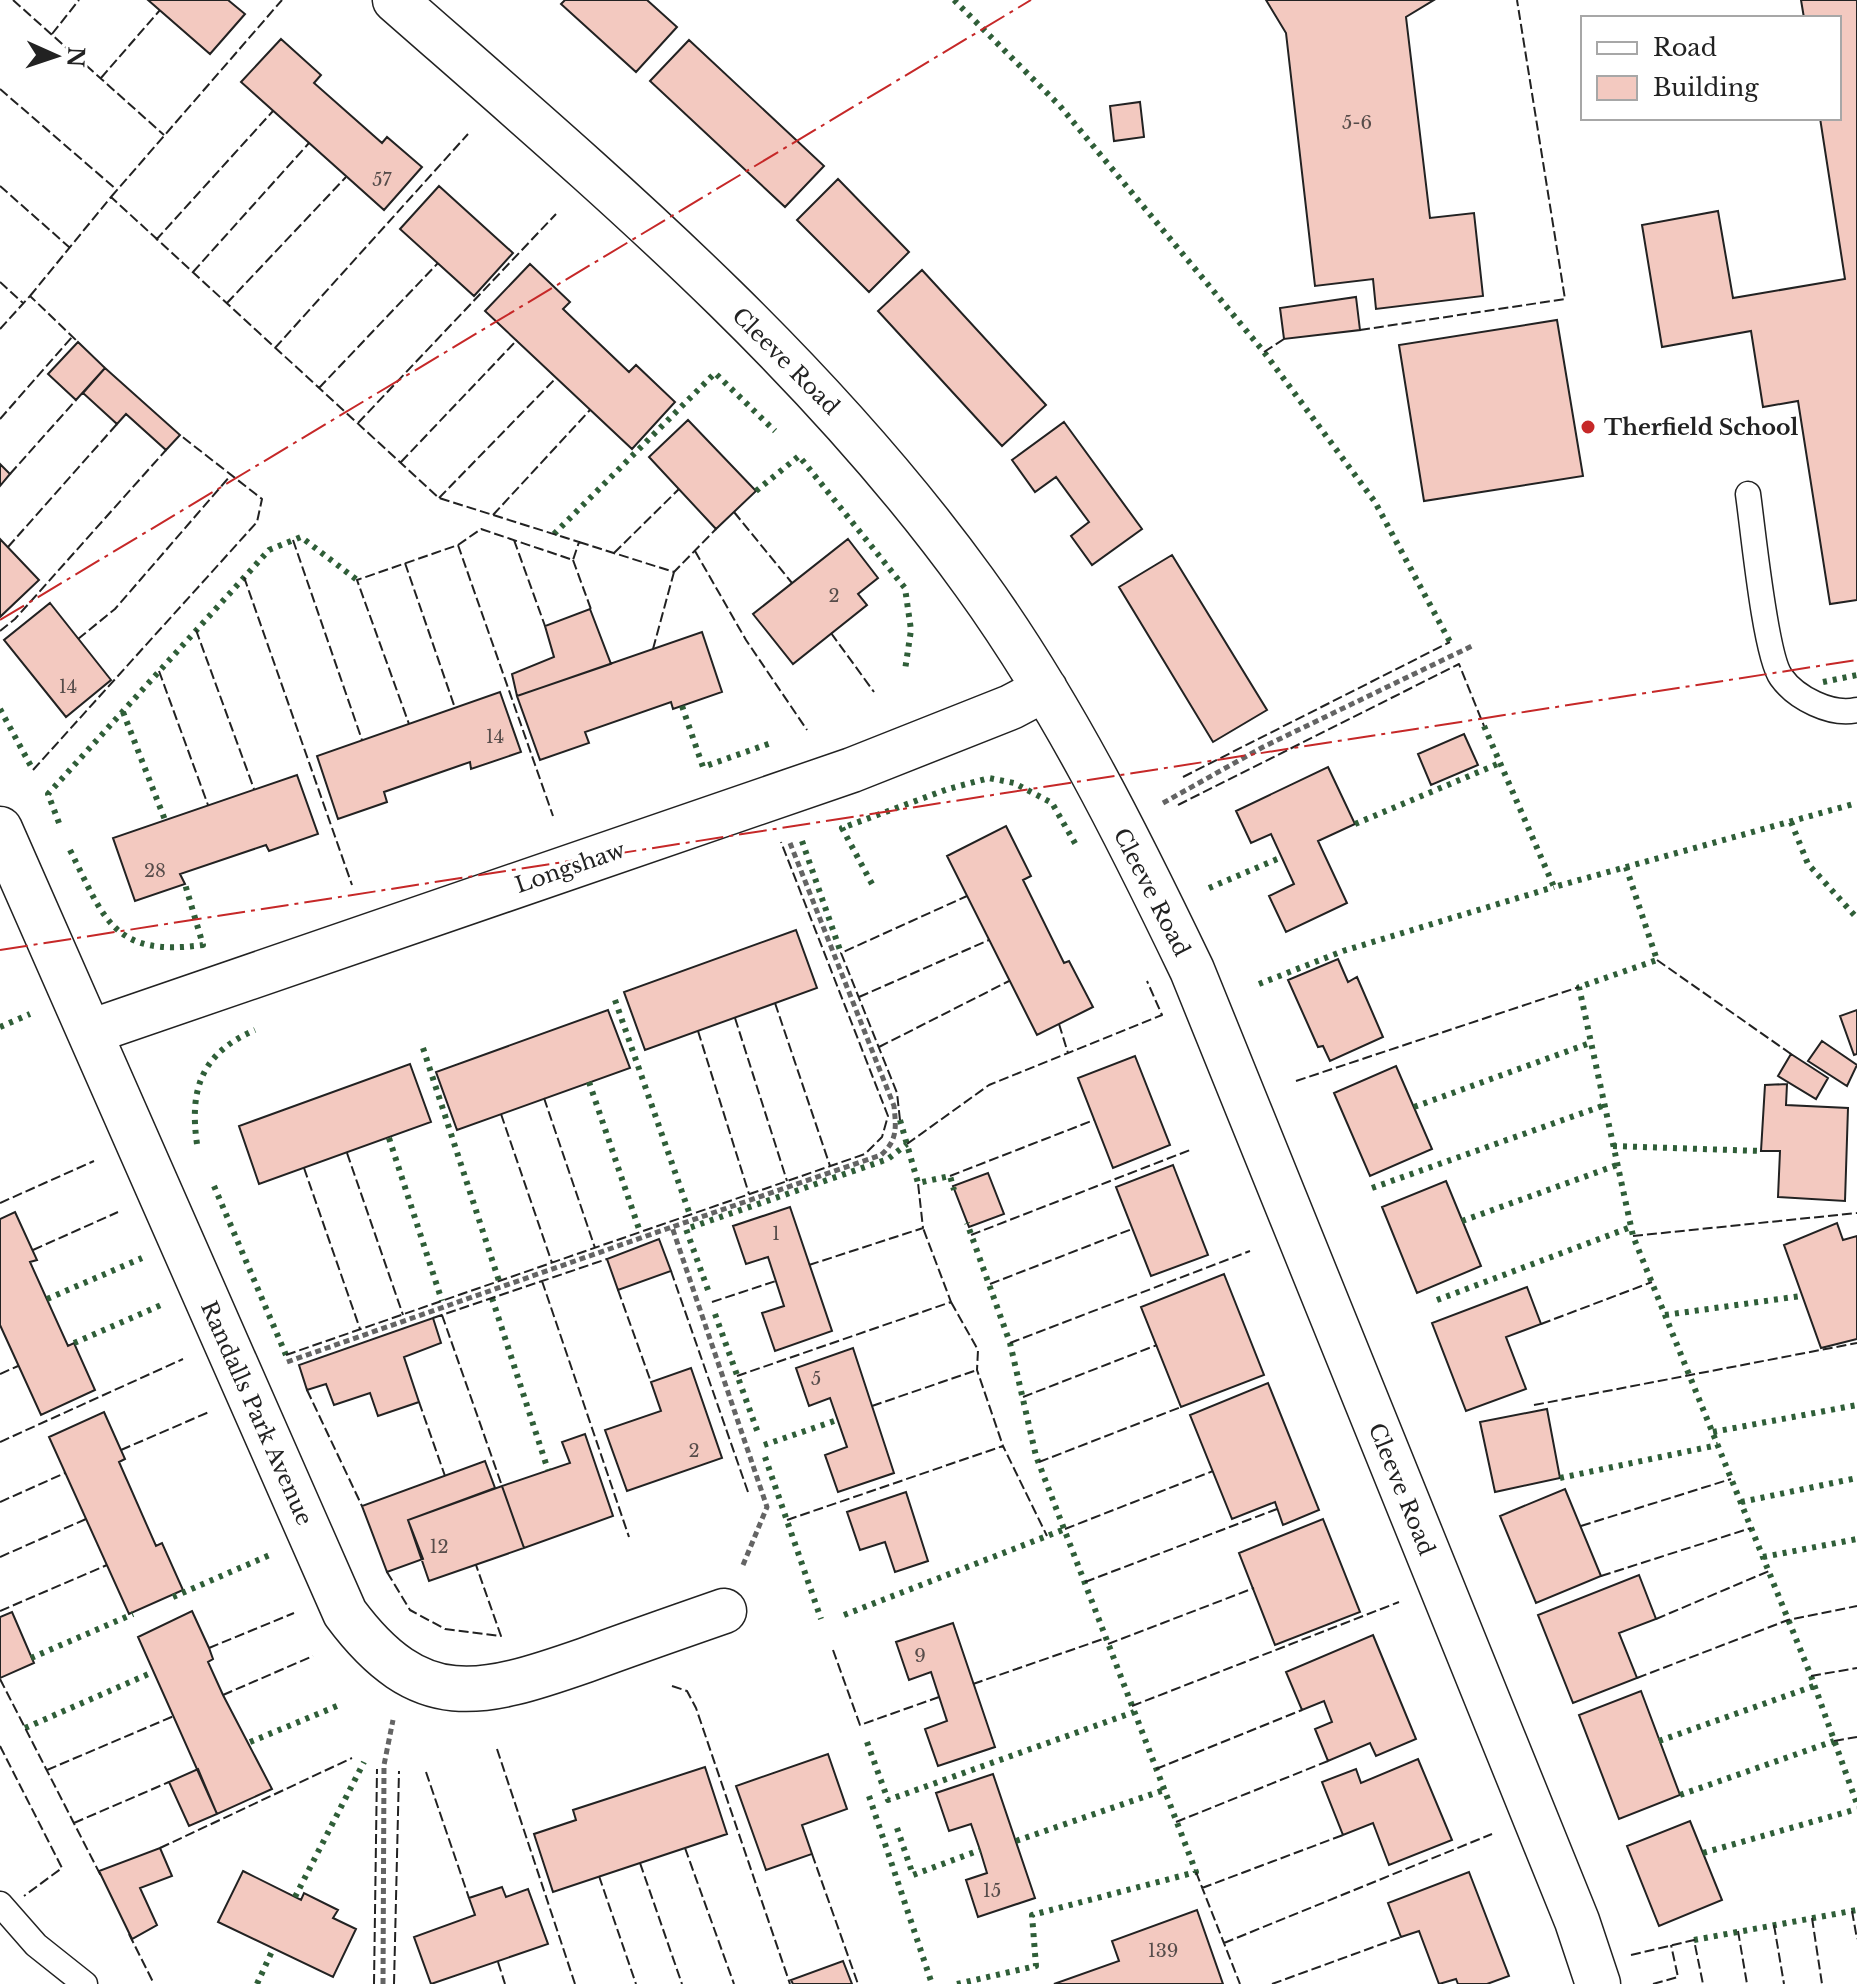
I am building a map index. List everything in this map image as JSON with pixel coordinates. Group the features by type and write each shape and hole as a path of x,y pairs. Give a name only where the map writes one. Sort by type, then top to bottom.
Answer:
{"street":[{"name":"Cleeve Road","path":"395,0 572,155 832,405 974,582 1045,689 1120,826 1192,970 1577,1921 1598,1984"},
{"name":"Longshaw","path":"90,1032 772,797 939,736 1045,689"},
{"name":"Randalls Park Avenue","path":"0,829 345,1613 370,1648 402,1672 436,1685 471,1690 512,1685 724,1611"}],"lane":[{"path":"1748,494 1766,618 1780,676 1811,704 1849,712 1857,710"},
{"path":"0,1904 36,1945 85,1984"}],"path":[{"path":"1120,826 1263,747 1474,645"},
{"path":"242,1378 881,1155 893,1145 896,1127 894,1106 772,797"},
{"path":"672,1227 767,1507 724,1611"},
{"path":"383,1984 384,1765 402,1672"}],"building":[{"path":"148,0 228,0 245,14 210,54"},
{"path":"565,0 647,0 677,27 636,72 561,4"},
{"path":"1266,0 1434,0 1406,17 1430,218 1474,213 1483,296 1376,309 1373,279 1315,286 1286,33"},
{"path":"1801,0 1857,0 1857,600 1830,604 1798,401 1763,407 1751,331 1662,347 1642,225 1718,211 1733,298 1845,279 1820,120 1841,120 1841,16 1804,16"},
{"path":"281,39 321,75 314,83 382,143 387,137 422,167 384,210 241,82"},
{"path":"689,40 824,166 785,207 650,81"},
{"path":"1140,102 1144,137 1114,141 1110,106"},
{"path":"838,179 909,252 869,292 797,220"},
{"path":"439,186 513,253 474,296 400,229"},
{"path":"530,264 570,302 563,309 629,372 636,365 675,402 632,449 485,311"},
{"path":"922,270 1046,405 1002,446 878,311"},
{"path":"1356,297 1360,330 1284,339 1280,308"},
{"path":"1557,320 1583,476 1424,501 1399,345"},
{"path":"78,342 105,368 76,400 48,374"},
{"path":"105,368 180,435 166,450 126,414 117,424 83,393"},
{"path":"688,420 756,491 716,529 649,457"},
{"path":"1064,422 1142,529 1092,565 1071,536 1089,522 1056,477 1035,492 1012,460"},
{"path":"0,464 10,474 0,486"},
{"path":"0,539 39,580 0,617"},
{"path":"848,539 878,578 858,594 867,605 793,664 753,614"},
{"path":"1172,555 1267,710 1213,742 1119,587"},
{"path":"50,603 111,680 66,717 4,640"},
{"path":"590,609 611,664 517,696 512,674 554,657 545,626"},
{"path":"702,632 722,692 673,709 671,702 585,732 589,743 540,760 517,696"},
{"path":"500,692 521,752 471,769 470,762 384,792 387,802 338,819 317,756"},
{"path":"1464,734 1478,765 1431,785 1418,754"},
{"path":"1328,767 1355,824 1318,841 1347,903 1286,932 1269,896 1294,884 1271,834 1251,843 1236,811"},
{"path":"297,775 318,834 269,851 266,845 180,874 185,884 135,901 113,838"},
{"path":"1006,826 1031,876 1023,880 1064,963 1069,961 1093,1007 1037,1035 947,856"},
{"path":"796,930 817,988 645,1050 624,992"},
{"path":"1338,959 1348,982 1357,977 1383,1037 1330,1061 1323,1046 1318,1047 1288,980"},
{"path":"608,1010 630,1068 457,1130 436,1072"},
{"path":"1857,1010 1857,1054 1854,1055 1840,1016"},
{"path":"1822,1041 1857,1065 1847,1086 1808,1061"},
{"path":"1791,1054 1828,1078 1816,1099 1778,1076"},
{"path":"1135,1056 1170,1145 1113,1168 1078,1078"},
{"path":"410,1064 431,1122 259,1184 239,1126"},
{"path":"1396,1066 1432,1149 1370,1176 1334,1093"},
{"path":"1787,1084 1786,1105 1848,1108 1845,1201 1778,1197 1780,1151 1761,1151 1765,1085"},
{"path":"1173,1165 1208,1255 1151,1276 1116,1187"},
{"path":"988,1173 1004,1214 969,1227 953,1186"},
{"path":"1446,1181 1481,1266 1417,1293 1382,1207"},
{"path":"790,1207 832,1331 775,1351 762,1313 784,1306 768,1257 746,1264 733,1226"},
{"path":"15,1212 37,1260 30,1262 68,1346 74,1343 95,1390 41,1415 0,1325 0,1219"},
{"path":"1837,1223 1843,1240 1857,1236 1857,1339 1821,1348 1784,1245"},
{"path":"659,1239 671,1271 618,1290 607,1259"},
{"path":"1224,1274 1264,1375 1181,1407 1141,1307"},
{"path":"1527,1287 1541,1324 1506,1337 1526,1389 1466,1411 1432,1323"},
{"path":"433,1318 441,1343 404,1357 419,1402 378,1416 370,1393 334,1405 326,1384 307,1390 299,1365"},
{"path":"853,1348 894,1473 838,1492 825,1455 847,1447 830,1398 809,1406 796,1368"},
{"path":"691,1368 722,1458 627,1491 605,1430 661,1411 651,1382"},
{"path":"1268,1383 1319,1510 1283,1525 1275,1502 1232,1519 1190,1415"},
{"path":"1547,1409 1560,1478 1495,1492 1480,1422"},
{"path":"104,1412 125,1459 119,1462 156,1546 162,1543 183,1590 129,1614 49,1437"},
{"path":"585,1434 613,1516 524,1548 502,1486 570,1463 562,1442"},
{"path":"485,1461 495,1488 408,1520 423,1559 387,1572 362,1506"},
{"path":"502,1486 524,1548 429,1581 408,1520"},
{"path":"1565,1489 1601,1576 1536,1603 1500,1516"},
{"path":"906,1492 928,1561 895,1572 885,1542 860,1550 847,1512"},
{"path":"1323,1519 1360,1612 1275,1645 1239,1553"},
{"path":"1639,1575 1656,1619 1619,1633 1637,1678 1573,1703 1538,1615"},
{"path":"192,1611 213,1659 208,1662 272,1789 217,1814 138,1637"},
{"path":"12,1612 34,1663 0,1678 0,1617"},
{"path":"953,1623 995,1747 938,1766 925,1729 947,1721 931,1672 909,1680 896,1642"},
{"path":"1373,1635 1416,1739 1376,1756 1370,1743 1328,1761 1315,1729 1332,1722 1324,1701 1302,1710 1286,1672"},
{"path":"1641,1691 1680,1795 1619,1819 1579,1715"},
{"path":"828,1754 847,1809 802,1825 812,1854 766,1870 736,1786"},
{"path":"1418,1759 1452,1840 1389,1865 1373,1823 1343,1835 1322,1782 1356,1769 1361,1783"},
{"path":"705,1767 727,1834 553,1892 534,1834 576,1820 573,1810"},
{"path":"198,1769 217,1814 189,1826 169,1782"},
{"path":"993,1774 1035,1898 978,1917 966,1880 987,1873 980,1850 971,1824 949,1831 936,1793"},
{"path":"1690,1821 1722,1900 1659,1926 1627,1846"},
{"path":"160,1848 172,1876 140,1888 157,1925 132,1939 99,1871"},
{"path":"243,1871 301,1900 304,1893 338,1910 333,1918 356,1929 333,1977 218,1922"},
{"path":"1469,1872 1509,1976 1487,1984 1458,1984 1456,1979 1439,1984 1419,1931 1401,1937 1388,1903"},
{"path":"502,1887 506,1897 528,1889 548,1944 431,1984 414,1937 475,1915 469,1898"},
{"path":"1197,1910 1223,1984 1054,1984 1119,1961 1112,1941"},
{"path":"843,1961 852,1984 793,1984 791,1980"}],"hedge":[{"path":"954,0 1060,106 1264,352 1375,502 1450,642"},
{"path":"554,534 715,373 775,431"},
{"path":"756,491 799,456 905,588 911,630 905,670"},
{"path":"59,823 48,794 269,550 301,537 357,580"},
{"path":"1823,682 1857,675"},
{"path":"682,706 703,767 771,743"},
{"path":"0,709 33,770"},
{"path":"123,712 165,820"},
{"path":"1484,726 1554,887 1857,803"},
{"path":"1355,824 1500,763"},
{"path":"872,884 842,828 948,789 989,778 1014,783 1052,803 1076,845"},
{"path":"1791,822 1808,864 1857,918"},
{"path":"802,841 841,953"},
{"path":"70,850 104,914 131,939 149,945 203,945 185,884"},
{"path":"1209,888 1282,857"},
{"path":"1626,867 1657,960 1579,987 1633,1236 1811,1676 1857,1804"},
{"path":"1259,984 1343,951 1554,887"},
{"path":"615,1000 690,1215"},
{"path":"0,1027 30,1014"},
{"path":"197,1144 195,1106 203,1075 222,1050 255,1030"},
{"path":"1414,1107 1590,1043"},
{"path":"423,1048 499,1281"},
{"path":"589,1082 640,1232"},
{"path":"1372,1188 1605,1105"},
{"path":"900,1120 918,1183 950,1176 954,1190"},
{"path":"389,1138 442,1301"},
{"path":"708,1290 686,1229 888,1159 907,1144"},
{"path":"1613,1146 1761,1151"},
{"path":"1462,1221 1617,1165"},
{"path":"214,1186 286,1355"},
{"path":"957,1984 1036,1966 1032,1915 1196,1872 1036,1456 1010,1343 967,1223"},
{"path":"1437,1300 1631,1227"},
{"path":"47,1299 142,1258"},
{"path":"1665,1315 1801,1296"},
{"path":"492,1298 548,1470"},
{"path":"74,1343 161,1305"},
{"path":"715,1314 758,1433"},
{"path":"1713,1432 1857,1405"},
{"path":"764,1445 837,1420"},
{"path":"1560,1478 1718,1445"},
{"path":"765,1457 821,1619"},
{"path":"1741,1502 1857,1478"},
{"path":"844,1615 1065,1529"},
{"path":"1763,1557 1857,1539"},
{"path":"173,1597 272,1554"},
{"path":"31,1658 133,1614"},
{"path":"25,1728 153,1672"},
{"path":"1659,1741 1814,1686"},
{"path":"250,1742 337,1706"},
{"path":"867,1742 888,1800 1134,1712"},
{"path":"1680,1795 1834,1741"},
{"path":"295,1897 364,1762"},
{"path":"1016,1841 1164,1790"},
{"path":"869,1796 932,1984"},
{"path":"1703,1853 1857,1809"},
{"path":"897,1828 913,1875 980,1850"},
{"path":"1694,1940 1857,1910"},
{"path":"257,1984 273,1949"}],"fence":[{"path":"13,0 164,135"},
{"path":"52,34 79,0"},
{"path":"111,197 282,0"},
{"path":"1360,330 1565,299 1517,0"},
{"path":"101,78 160,10"},
{"path":"0,89 117,190"},
{"path":"156,240 273,111"},
{"path":"275,348 468,134"},
{"path":"193,272 309,143"},
{"path":"227,303 346,177"},
{"path":"0,186 69,247"},
{"path":"30,296 111,197 439,498 579,542 573,560 481,529 458,545 357,580 409,724"},
{"path":"358,423 556,214"},
{"path":"319,388 438,263"},
{"path":"0,282 23,303"},
{"path":"0,329 30,296 78,342"},
{"path":"0,419 72,337"},
{"path":"1264,352 1284,339"},
{"path":"401,462 517,340"},
{"path":"439,498 556,378"},
{"path":"10,474 76,400"},
{"path":"493,515 590,410"},
{"path":"8,547 117,424"},
{"path":"33,770 257,522 262,499 180,435"},
{"path":"0,631 15,619 166,450"},
{"path":"78,639 115,609 231,475"},
{"path":"614,553 679,489"},
{"path":"734,512 792,583"},
{"path":"579,542 674,572 716,529"},
{"path":"293,540 362,740"},
{"path":"514,540 545,626"},
{"path":"458,545 553,816"},
{"path":"695,551 746,640 807,730"},
{"path":"573,560 592,612"},
{"path":"405,563 455,708"},
{"path":"653,649 674,572"},
{"path":"244,577 352,885"},
{"path":"196,630 254,789"},
{"path":"831,633 874,692"},
{"path":"1183,777 1450,642"},
{"path":"1178,805 1459,664 1484,726"},
{"path":"159,671 208,805"},
{"path":"286,1355 865,1154 882,1137 888,1116 781,842"},
{"path":"900,1120 897,1093 841,953 967,896"},
{"path":"859,997 989,940"},
{"path":"1657,960 1791,1054"},
{"path":"879,1047 1009,981"},
{"path":"907,1144 989,1085 1162,1015 1147,981"},
{"path":"1296,1081 1579,987"},
{"path":"775,1003 830,1166"},
{"path":"735,1018 787,1181"},
{"path":"1059,1024 1068,1053"},
{"path":"698,1031 749,1194"},
{"path":"544,1098 595,1248"},
{"path":"501,1114 552,1263"},
{"path":"950,1176 1094,1120"},
{"path":"971,1235 1190,1150"},
{"path":"347,1153 403,1315"},
{"path":"0,1203 94,1161"},
{"path":"304,1168 360,1329"},
{"path":"809,1265 923,1228 918,1183"},
{"path":"33,1250 118,1212"},
{"path":"1633,1236 1857,1213"},
{"path":"737,1376 951,1302 923,1228"},
{"path":"990,1284 1132,1229"},
{"path":"1010,1343 1250,1251"},
{"path":"433,1318 607,1259"},
{"path":"671,1271 748,1492"},
{"path":"542,1281 629,1537"},
{"path":"712,1302 776,1281"},
{"path":"1541,1324 1652,1282"},
{"path":"618,1290 651,1382"},
{"path":"951,1302 978,1350 977,1370 1003,1446"},
{"path":"442,1315 502,1486"},
{"path":"1534,1405 1857,1343"},
{"path":"1023,1397 1157,1345"},
{"path":"0,1442 183,1359"},
{"path":"0,1374 18,1366"},
{"path":"872,1406 977,1370"},
{"path":"307,1390 362,1506"},
{"path":"419,1402 445,1476"},
{"path":"1039,1462 1181,1407"},
{"path":"121,1450 209,1412"},
{"path":"787,1520 1003,1446 1047,1536"},
{"path":"1065,1529 1213,1471"},
{"path":"0,1502 65,1473"},
{"path":"1581,1526 1731,1479"},
{"path":"1085,1582 1277,1509"},
{"path":"0,1557 86,1519"},
{"path":"1601,1576 1751,1528"},
{"path":"0,1611 107,1565"},
{"path":"387,1572 410,1610 445,1629 501,1636 476,1565"},
{"path":"1656,1619 1769,1571"},
{"path":"1108,1644 1254,1588"},
{"path":"1132,1706 1399,1602"},
{"path":"1637,1678 1788,1620 1857,1606"},
{"path":"209,1648 294,1613"},
{"path":"973,1684 1106,1638"},
{"path":"833,1650 860,1725 939,1697"},
{"path":"223,1695 313,1656"},
{"path":"1811,1676 1857,1668"},
{"path":"0,1679 101,1876"},
{"path":"672,1686 687,1691 696,1708 790,1984"},
{"path":"1156,1769 1302,1710"},
{"path":"47,1770 174,1716"},
{"path":"1834,1741 1857,1737"},
{"path":"0,1746 62,1868 24,1896"},
{"path":"497,1749 575,1984"},
{"path":"160,1848 352,1758"},
{"path":"1176,1822 1328,1761"},
{"path":"374,1984 377,1769"},
{"path":"394,1984 399,1771"},
{"path":"426,1772 469,1898"},
{"path":"74,1823 169,1782"},
{"path":"1224,1943 1492,1834"},
{"path":"1202,1888 1343,1835"},
{"path":"685,1848 734,1984"},
{"path":"812,1854 858,1984"},
{"path":"640,1863 682,1984"},
{"path":"1196,1872 1240,1984"},
{"path":"599,1876 636,1984"},
{"path":"1852,1911 1857,1939"},
{"path":"1812,1918 1822,1984"},
{"path":"1774,1925 1784,1984"},
{"path":"1738,1931 1747,1984"},
{"path":"129,1934 154,1984"},
{"path":"1272,1984 1401,1937"},
{"path":"1631,1955 1694,1940 1703,1984"},
{"path":"1653,1984 1678,1977 1671,1945"},
{"path":"498,1962 505,1984"}],"power":[{"path":"0,620 1031,0"},
{"path":"0,950 1857,660"}],"place":[{"name":"Therfield School","path":"1588,427"}]}
